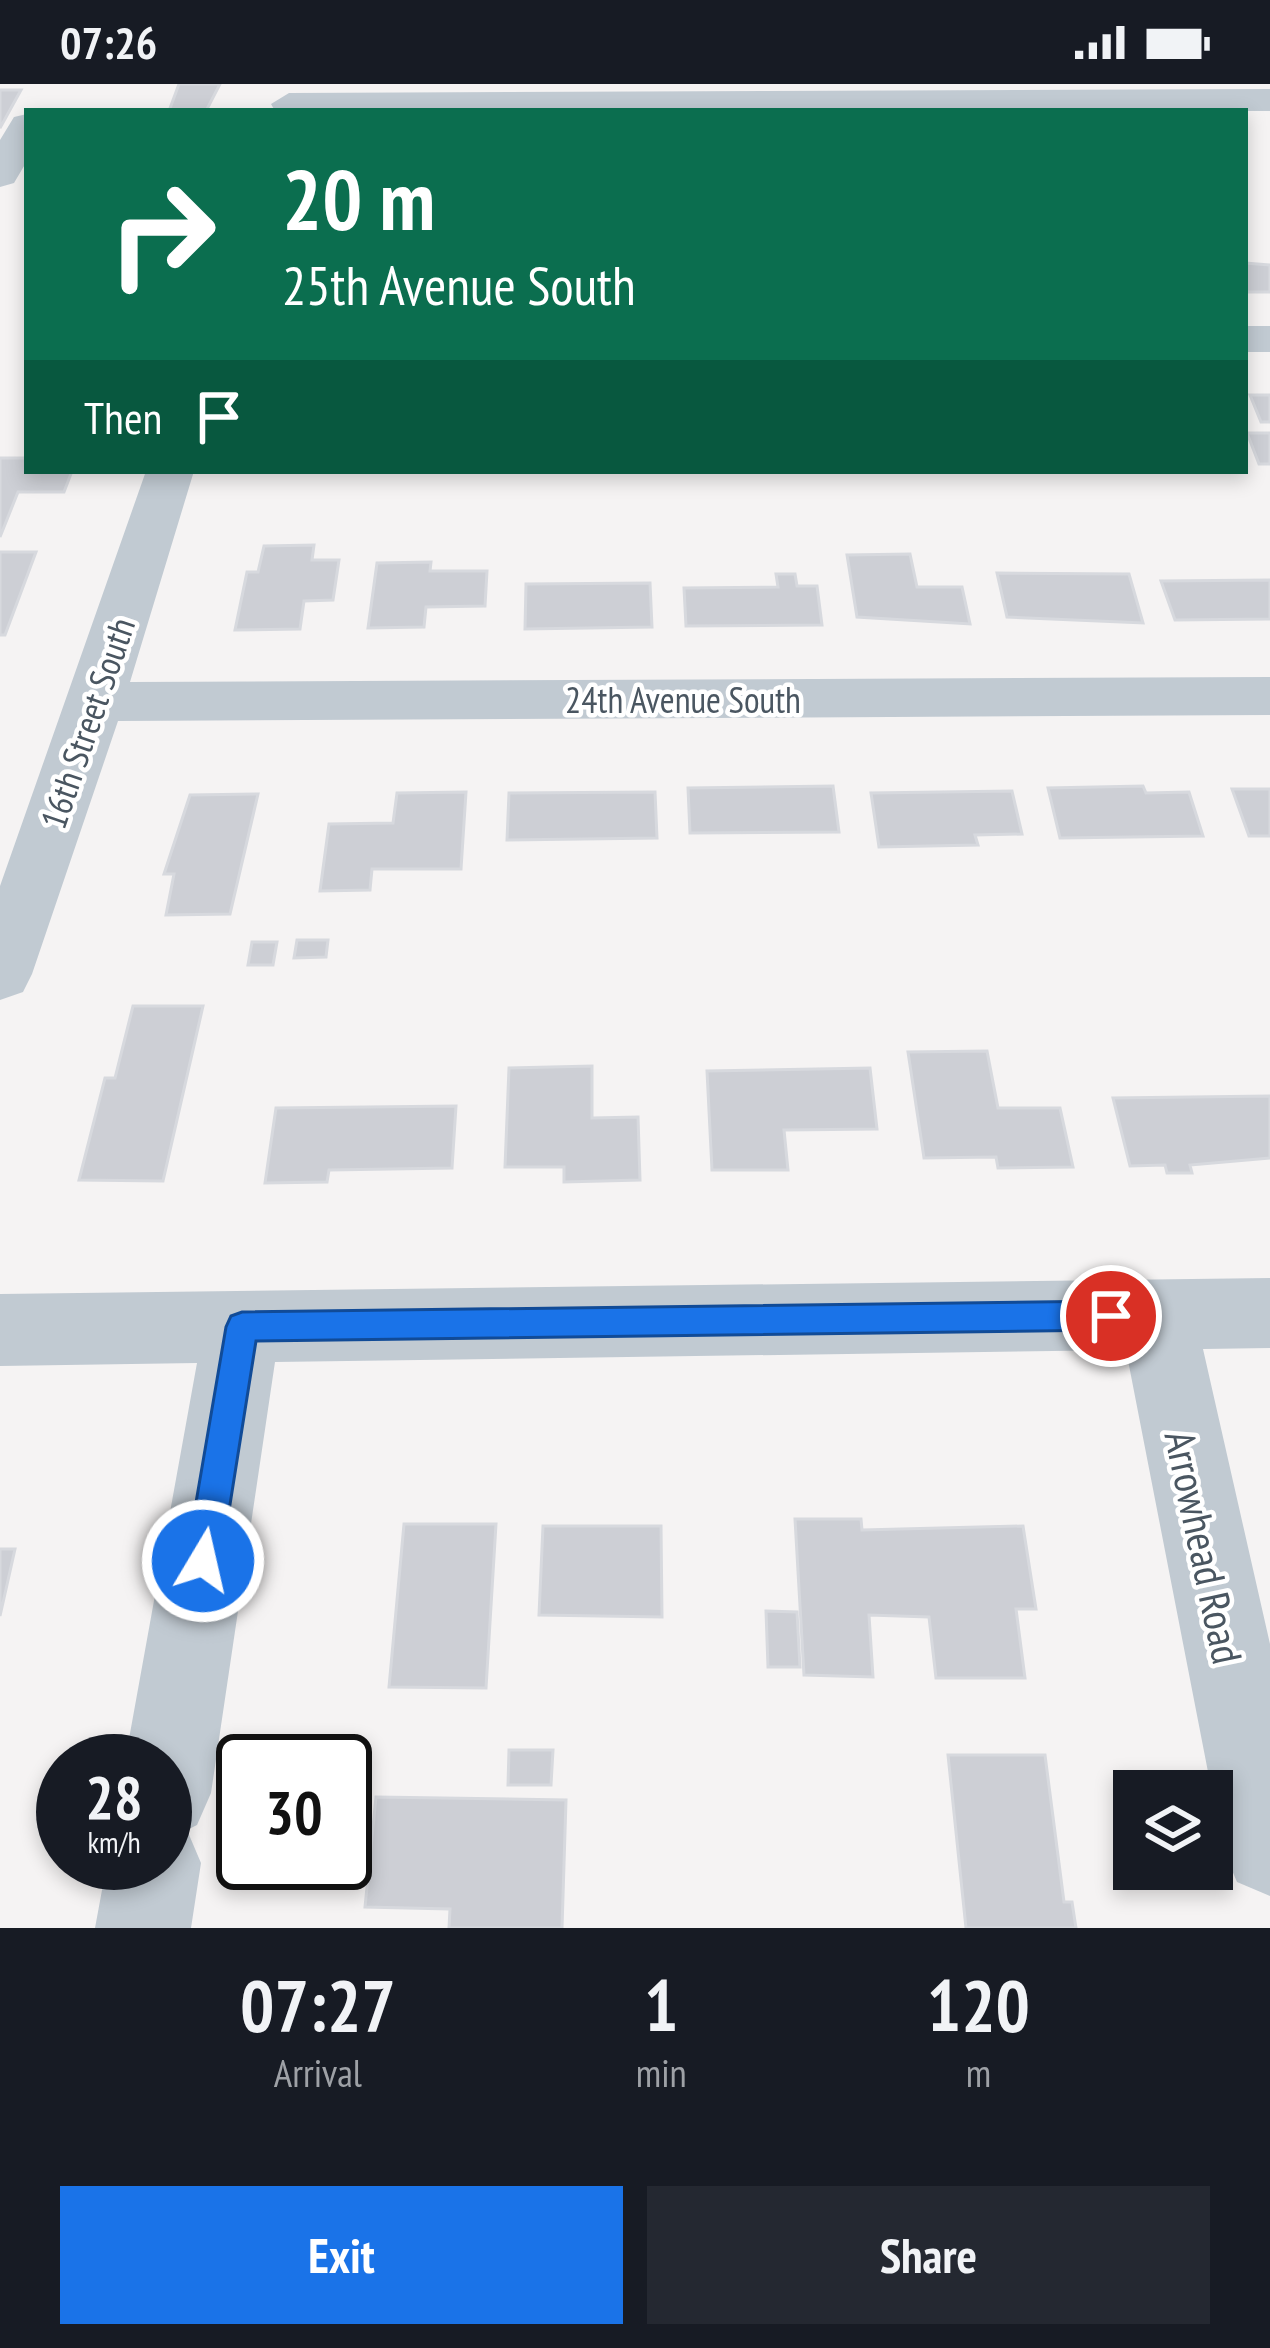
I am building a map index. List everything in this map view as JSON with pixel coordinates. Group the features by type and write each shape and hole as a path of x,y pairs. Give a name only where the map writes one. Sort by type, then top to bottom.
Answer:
{"street":[{"path":"290,100 1270,100"},
{"path":"0,175 24,132"},
{"name":"16th Street South","path":"0,974 96,702 169,474"},
{"name":"24th Avenue South","path":"96,702 1270,696"},
{"path":"0,1330 1270,1313"},
{"name":"Arrowhead Road","path":"1157,1315 1270,1849"},
{"path":"175,1734 242,1327"},
{"path":"143,1928 149,1890"}],"building":[{"path":"179,84 220,84 208,108 170,108"},
{"path":"0,90 21,90 0,128"},
{"path":"1248,263 1270,265 1270,292 1248,292"},
{"path":"1250,395 1270,395 1270,422 1261,422"},
{"path":"1248,433 1270,433 1270,464 1259,464"},
{"path":"0,458 24,458 24,474 71,474 64,492 18,492 0,537"},
{"path":"314,545 312,560 339,560 333,600 304,601 300,629 235,630 247,572 258,572 264,546"},
{"path":"0,552 36,552 5,635 0,635"},
{"path":"910,554 917,587 962,587 970,624 857,617 847,555"},
{"path":"431,562 430,571 487,571 485,606 426,607 424,627 368,628 377,563"},
{"path":"997,573 1129,574 1143,623 1007,617"},
{"path":"776,574 795,574 797,586 817,586 822,625 686,626 684,588 778,587"},
{"path":"1270,580 1270,619 1175,620 1161,581"},
{"path":"650,583 652,627 525,629 526,584"},
{"path":"833,786 839,832 690,833 688,788"},
{"path":"1143,786 1146,793 1189,792 1203,836 1060,838 1048,788"},
{"path":"1232,789 1270,789 1270,836 1249,836"},
{"path":"1012,791 1022,834 975,835 978,845 879,847 871,793"},
{"path":"466,792 461,869 372,869 370,890 320,891 329,824 393,823 397,793"},
{"path":"655,792 657,838 507,840 509,793"},
{"path":"258,794 230,914 166,915 174,874 164,874 190,795"},
{"path":"297,940 328,940 326,957 294,958"},
{"path":"252,942 277,942 273,965 248,965"},
{"path":"133,1006 203,1006 163,1181 79,1180 105,1078 115,1078"},
{"path":"987,1051 998,1108 1060,1108 1073,1167 998,1168 996,1157 924,1158 908,1052"},
{"path":"592,1066 592,1118 638,1117 640,1180 564,1182 564,1167 505,1167 509,1068"},
{"path":"870,1068 877,1129 784,1130 788,1170 712,1170 707,1071"},
{"path":"1270,1096 1270,1158 1190,1165 1192,1173 1167,1173 1165,1165 1130,1166 1113,1098"},
{"path":"456,1106 452,1168 329,1170 327,1182 265,1183 276,1108"},
{"path":"795,1519 861,1519 862,1530 1023,1526 1036,1609 1016,1609 1025,1678 936,1678 929,1617 869,1615 873,1677 804,1675"},
{"path":"404,1524 496,1524 486,1688 389,1687"},
{"path":"543,1526 661,1526 662,1617 539,1615"},
{"path":"0,1549 15,1549 0,1616"},
{"path":"766,1611 797,1612 800,1667 768,1667"},
{"path":"509,1750 553,1750 551,1785 508,1785"},
{"path":"948,1755 1045,1755 1064,1902 1072,1902 1076,1928 966,1928"},
{"path":"376,1797 566,1800 562,1928 449,1928 450,1909 365,1907 367,1890 372,1890"}],"route":[{"path":"203,1561 242,1327 1111,1316"}]}
